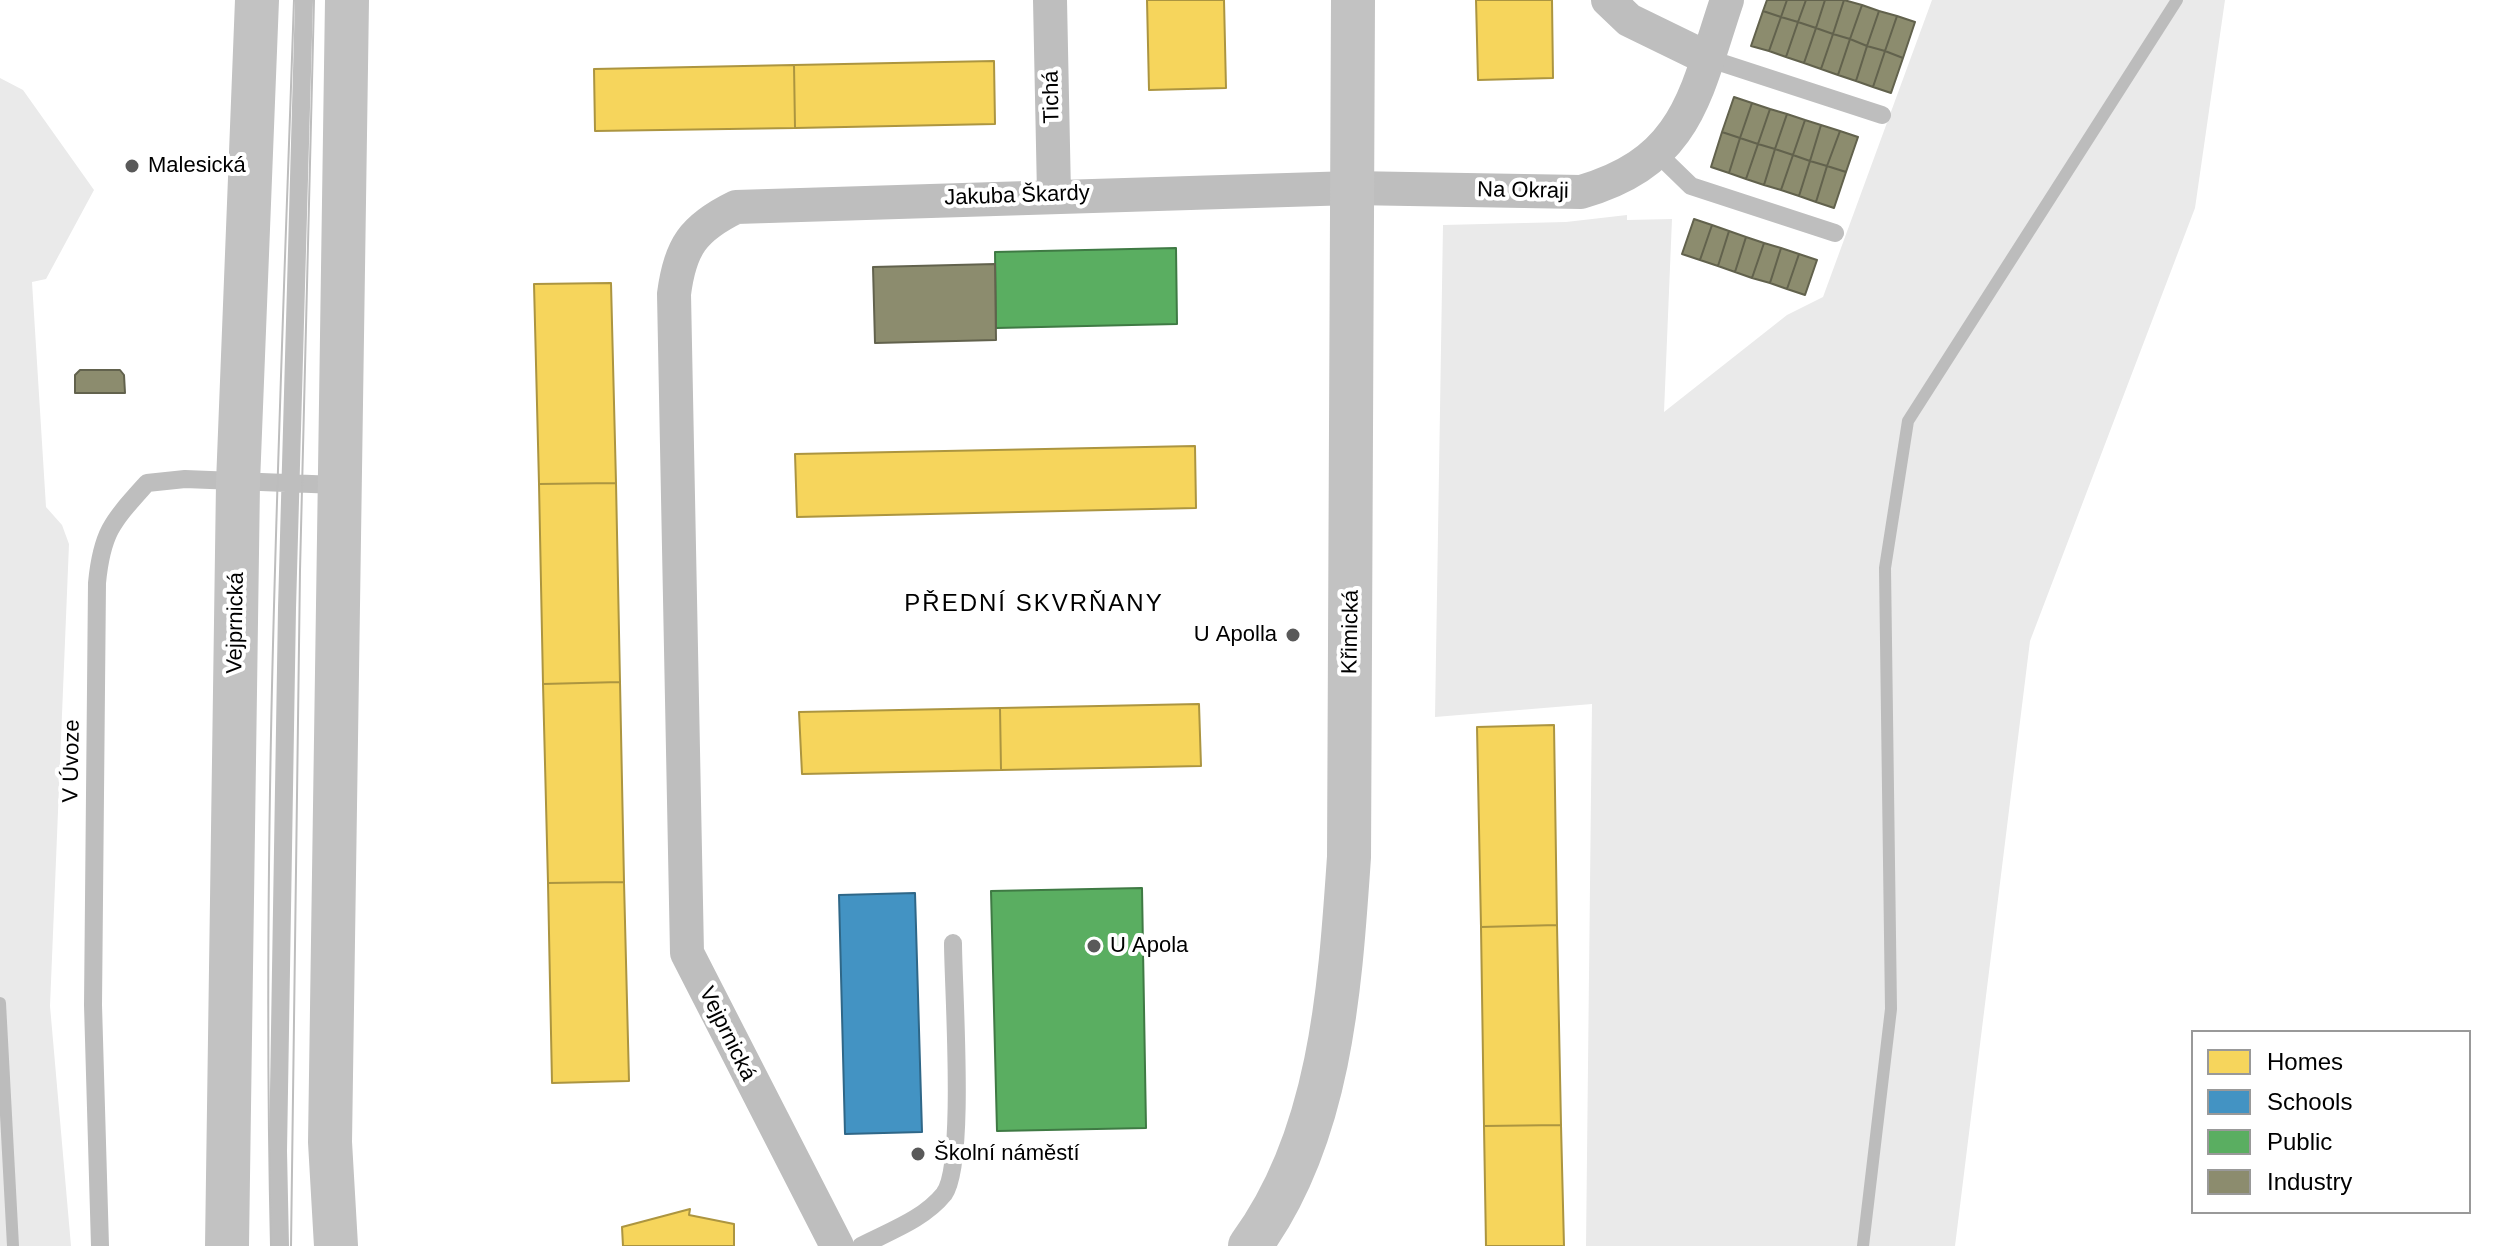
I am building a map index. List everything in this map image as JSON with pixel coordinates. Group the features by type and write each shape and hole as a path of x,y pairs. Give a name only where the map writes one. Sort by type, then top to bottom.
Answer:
{"main road":[{"name":"Vejprnická","path":"227,1246 238,483 257,0"},
{"path":"336,1246 330,1142 337,485 347,0"},
{"name":"Křimická","path":"1250,1246 1273,1215 1299,1153 1325,1070 1341,977 1349,857 1353,0"}],"street":[{"name":"Tichá","path":"1050,0 1054,194"},
{"path":"1608,0 1629,20 1707,58"},
{"name":"Na Okraji","path":"1352,188 1581,192 1617,182 1658,154 1678,130 1727,0"},
{"name":"Jakuba Škardy","path":"692,237 710,219 736,207 1054,194 1352,188"},
{"name":"Vejprnická","path":"692,237 678,263 674,294 687,953 845,1244"}],"lane":[{"path":"280,1246 278,1151 304,0"},
{"path":"1707,58 1882,115"},
{"path":"1658,154 1691,186 1835,233"},
{"name":"V Úvoze","path":"100,1246 93,1005 101,546 120,513 147,483 185,479 337,485"},
{"path":"845,1244 927,1211 946,1190 955,1150 953,943"}],"shaded area":[{"path":"1932,0 2225,0 2195,208 2030,641 1955,1246 1586,1246 1592,704 1435,717 1443,225 1566,222 1627,215 1627,220 1672,219 1664,412 1787,315 1823,297"},
{"path":"0,78 23,90 94,190 46,279 32,282 46,507 62,525 69,544 50,1006 71,1246 0,1246"}],"building: Homes":[{"path":"1147,0 1224,0 1226,88 1149,90"},
{"path":"1476,0 1552,0 1553,78 1478,80"},
{"path":"994,61 995,124 795,128 794,65"},
{"path":"794,65 795,128 595,131 594,69"},
{"path":"611,283 616,483 539,484 534,284"},
{"path":"1195,446 1196,508 797,517 795,454"},
{"path":"616,483 620,682 543,684 539,484"},
{"path":"620,682 624,882 548,883 543,684"},
{"path":"1199,704 1201,766 1001,770 1000,708"},
{"path":"1000,708 1001,770 802,774 799,712"},
{"path":"1554,725 1557,925 1481,927 1477,727"},
{"path":"624,882 629,1081 552,1083 548,883"},
{"path":"1557,925 1561,1125 1484,1126 1481,927"},
{"path":"1561,1125 1564,1246 1486,1246 1484,1126"},
{"path":"690,1209 689,1215 734,1224 734,1246 623,1246 622,1227"}],"building: Schools":[{"path":"915,893 922,1132 845,1134 839,895"}],"building: Public":[{"path":"1176,248 1177,324 996,328 995,252"},
{"path":"1142,888 1146,1128 997,1131 991,891"}],"building: Industry":[{"path":"1767,0 1787,0 1781,17 1763,11"},
{"path":"1787,0 1806,0 1798,22 1781,17"},
{"path":"1806,0 1825,0 1816,28 1798,22"},
{"path":"1825,0 1844,0 1833,34 1816,28"},
{"path":"1844,0 1862,5 1850,39 1833,34"},
{"path":"1862,5 1879,11 1867,46 1850,39"},
{"path":"1763,11 1781,17 1769,51 1751,46"},
{"path":"1879,11 1897,16 1885,51 1867,46"},
{"path":"1897,16 1915,22 1903,58 1885,51"},
{"path":"1781,17 1798,22 1786,57 1769,51"},
{"path":"1798,22 1816,28 1804,63 1786,57"},
{"path":"1816,28 1833,34 1821,69 1804,63"},
{"path":"1833,34 1850,39 1838,75 1821,69"},
{"path":"1850,39 1867,46 1856,81 1838,75"},
{"path":"1867,46 1885,51 1873,87 1856,81"},
{"path":"1885,51 1903,58 1891,93 1873,87"},
{"path":"1734,97 1752,103 1740,138 1722,132"},
{"path":"1752,103 1770,109 1758,144 1740,138"},
{"path":"1770,109 1787,114 1775,149 1758,144"},
{"path":"1787,114 1805,120 1793,155 1775,149"},
{"path":"1805,120 1821,125 1810,161 1793,155"},
{"path":"1821,125 1840,131 1827,166 1810,161"},
{"path":"1840,131 1858,137 1846,172 1827,166"},
{"path":"1722,132 1740,138 1729,173 1711,167"},
{"path":"1740,138 1758,144 1746,179 1729,173"},
{"path":"1758,144 1775,149 1764,185 1746,179"},
{"path":"1775,149 1793,155 1781,190 1764,185"},
{"path":"1793,155 1810,161 1799,196 1781,190"},
{"path":"1810,161 1827,166 1816,202 1799,196"},
{"path":"1827,166 1846,172 1834,208 1816,202"},
{"path":"1694,219 1712,225 1700,260 1682,254"},
{"path":"1712,225 1729,231 1718,266 1700,260"},
{"path":"1729,231 1746,237 1735,272 1718,266"},
{"path":"1746,237 1764,243 1752,278 1735,272"},
{"path":"1764,243 1781,248 1770,283 1752,278"},
{"path":"1781,248 1799,254 1787,289 1770,283"},
{"path":"1799,254 1817,260 1805,295 1787,289"},
{"path":"995,264 996,340 875,343 873,267"},
{"path":"80,370 120,370 124,375 125,393 75,393 75,375"}],"waterway":[{"path":"1863,1246 1891,1009 1885,568 1908,421 2177,0"},
{"path":"0,1003 13,1246"}],"tram line":[{"path":"271,1246 270,779 294,0"},
{"path":"291,1246 300,570 314,0"}],"place":[{"name":"Malesická","path":"132,166"},
{"name":"U Apolla","path":"1293,635"},
{"name":"U Apola","path":"1094,946"},
{"name":"Školní náměstí","path":"918,1154"}],"district":[{"name":"PŘEDNÍ SKVRŇANY","path":"1034,604"}]}
